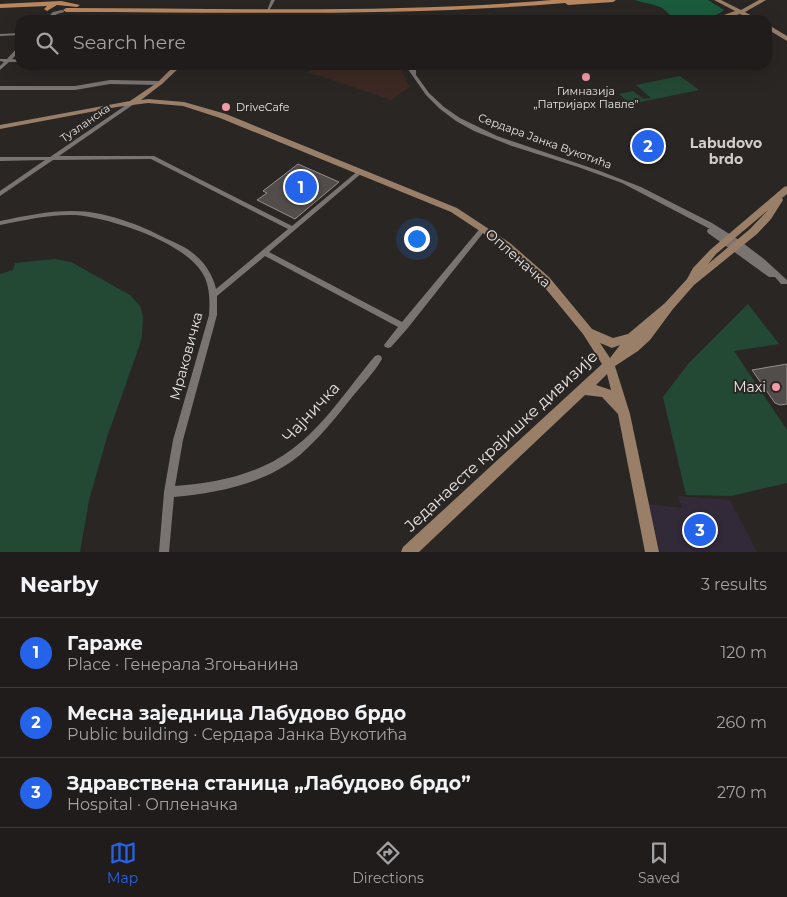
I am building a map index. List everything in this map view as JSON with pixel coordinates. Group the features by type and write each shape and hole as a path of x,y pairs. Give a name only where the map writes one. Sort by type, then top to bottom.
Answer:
{"main road":[{"path":"546,3 574,0"},
{"path":"0,8 48,14 67,8 444,9 613,0"},
{"path":"0,8 66,2 67,8"},
{"path":"48,14 54,4"}],"street":[{"path":"269,8 273,0"},
{"path":"711,0 744,15"},
{"path":"717,0 741,15"},
{"path":"725,15 756,6 763,0"},
{"path":"772,31 786,38"},
{"path":"0,35 15,34"},
{"path":"0,69 15,53"},
{"path":"0,60 15,60"},
{"name":"Тузланска","path":"0,194 132,103 160,83 174,70"},
{"name":"Сердара Јанка Вукотића","path":"410,70 424,91 436,103 465,124 511,143 626,183 682,211 736,246 769,273 786,282"},
{"path":"414,70 414,75"},
{"path":"0,88 75,88 110,82 160,83"},
{"name":"Опленачка","path":"0,128 132,103 163,101 198,107 442,204 484,228 512,249 545,280 587,331 609,365 614,376 624,414 652,552"},
{"path":"0,159 152,157 293,229"},
{"path":"214,294 361,171"},
{"name":"Једанаесте крајишке дивизије","path":"618,356 633,336 669,306 691,282 697,271 727,240 785,192"},
{"name":"Једанаесте крајишке дивизије","path":"691,282 705,274 736,246 773,210 785,192"},
{"name":"Мраковичка","path":"0,223 64,212 83,212 113,218 176,246 192,256 206,272 214,294 213,315 181,427 169,492 164,552"},
{"path":"388,345 484,228"},
{"path":"265,253 404,327"},
{"name":"Једанаесте крајишке дивизије","path":"408,552 618,356 642,342 669,306"},
{"path":"587,331 604,341 612,343 622,342 633,336"},
{"name":"Чајничка","path":"169,492 198,489 248,478 281,462 311,439 378,359"},
{"path":"583,390 598,389 606,392 624,414"}],"shaded area":[{"path":"311,70 401,70 410,87 391,100 308,72"},
{"path":"678,496 730,500 757,552 660,552 649,504 682,508"}],"green space":[{"path":"635,0 708,0 724,10 715,15 670,15 664,9"},
{"path":"680,76 699,90 631,104 619,94 633,91 644,99 651,98 636,85"},
{"path":"55,259 71,262 130,295 140,306 143,316 142,336 107,437 89,500 80,552 0,552 0,274 13,270 15,263"},
{"path":"748,304 779,344 734,351 787,430 787,483 731,496 686,495 663,397 688,364"}],"building":[{"path":"298,164 339,182 295,219 257,200 267,193 263,191"},
{"name":"Maxi","path":"787,364 787,404 780,405 775,403 752,370"}],"place":[{"name":"Гимназија „Патријарх Павле”","path":"586,77"},
{"name":"DriveCafe","path":"226,107"},
{"name":"Месна заједница Лабудово брдо","path":"648,146"},
{"name":"Гараже","path":"301,187"},
{"name":"Maxi","path":"776,387"},
{"name":"Здравствена станица „Лабудово брдо”","path":"700,530"}],"district":[{"name":"Labudovo brdo","path":"726,152"}]}
